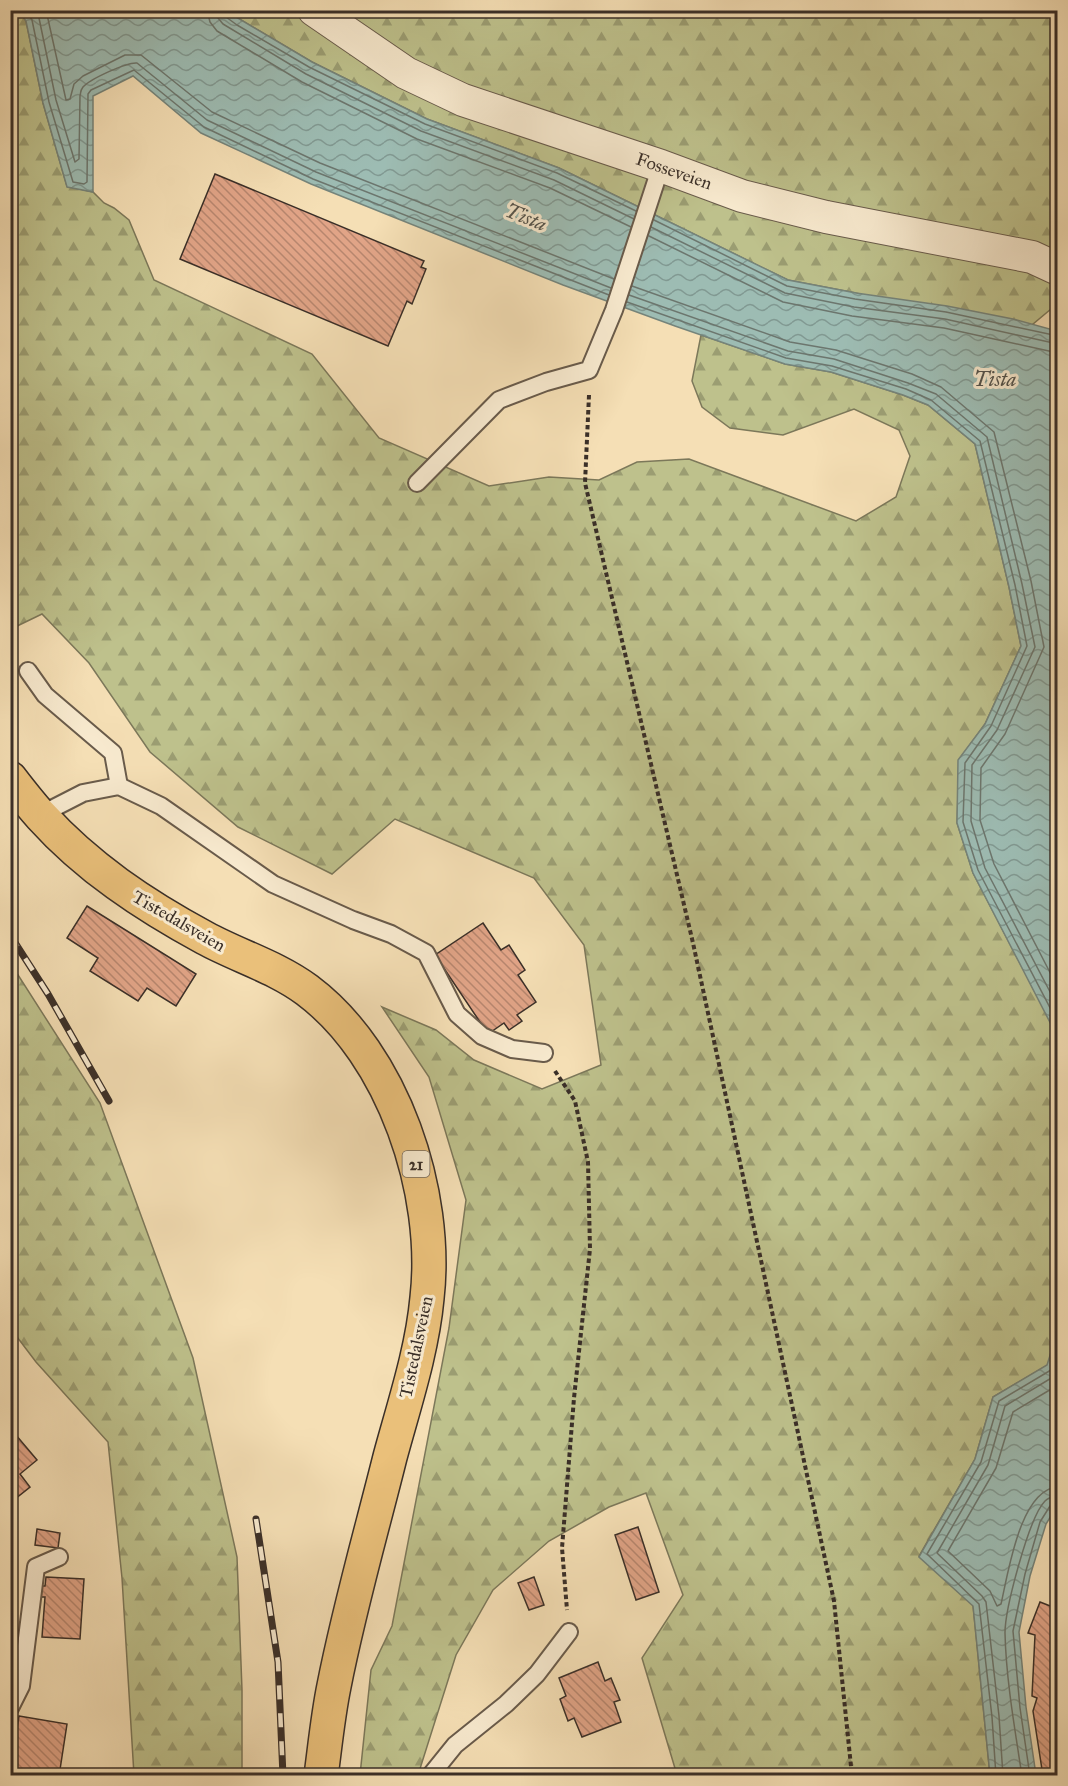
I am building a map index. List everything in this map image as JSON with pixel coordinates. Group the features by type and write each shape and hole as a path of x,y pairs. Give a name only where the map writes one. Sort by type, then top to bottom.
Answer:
{"main road":[{"name":"Tistedalsveien","path":"10,778 39,815 71,846 142,902 206,939 306,989 334,1015 356,1041 383,1081 402,1122 415,1160 425,1206 428,1297 420,1343 334,1686 321,1776"}],"street":[{"name":"Fosseveien","path":"314,10 406,73 463,100 661,166 742,196 826,217 1032,258 1058,269"}],"lane":[{"path":"417,483 499,400 546,382 590,370 614,310 661,166"},
{"path":"28,670 45,695 113,753 119,786"},
{"path":"39,815 83,792 119,786 160,806 273,884 354,920 392,934 426,953 457,1014 482,1036 512,1049 544,1053"},
{"path":"10,1707 21,1686 36,1567 59,1557"},
{"path":"430,1776 455,1745 506,1704 537,1674 569,1632"}],"path":[{"path":"590,370 585,483 690,931 834,1601 852,1776"},
{"path":"544,1053 575,1101 588,1162 590,1249 574,1398 562,1548 569,1632"}],"green space":[{"path":"11,11 19,11 26,21 43,103 67,186 93,192 104,203 129,220 154,280 312,354 379,438 489,486 549,477 599,480 637,462 689,459 856,521 896,497 910,456 899,430 854,409 783,435 730,428 702,407 692,381 701,335 785,364 831,372 903,395 928,405 975,444 1021,646 985,724 959,760 957,823 973,873 1058,1036 1057,1333 1048,1365 993,1397 975,1459 919,1556 973,1605 990,1775 677,1775 642,1658 683,1595 646,1493 609,1507 549,1541 493,1590 456,1655 418,1775 360,1775 371,1670 392,1626 449,1328 466,1200 429,1077 382,1007 436,1030 474,1060 542,1089 601,1065 584,945 534,878 395,819 332,874 238,827 150,752 89,663 42,614 11,629"},
{"path":"226,11 1057,11 1057,304 1014,340 856,293 788,280 559,168 427,119 312,62"},
{"path":"11,964 100,1103 193,1358 237,1557 242,1690 242,1775 134,1775 122,1578 108,1442 36,1362 11,1329"}],"water":[{"name":"Tista","path":"19,11 226,11 312,62 427,119 559,168 788,280 856,293 947,306 1013,319 1057,331 1057,1036 973,873 957,823 958,760 985,724 1021,646 975,444 928,405 903,395 831,372 785,364 675,326 563,285 311,184 201,133 133,76 93,96 93,192 67,187 43,103 26,21"},
{"path":"1057,1333 1057,1506 1046,1524 1030,1576 1019,1632 1026,1707 1036,1775 990,1775 973,1606 919,1557 975,1459 993,1397 1047,1365"}],"building":[{"path":"215,174 424,261 421,267 426,269 412,304 407,301 388,346 180,259"},
{"path":"87,906 196,974 176,1006 147,988 138,1001 90,971 98,958 67,938"},
{"path":"483,923 501,950 509,945 525,970 518,975 536,1002 517,1015 522,1021 509,1030 504,1023 488,1034 435,955"},
{"path":"10,1428 37,1460 20,1474 30,1487 10,1503"},
{"path":"638,1527 659,1592 636,1600 615,1535"},
{"path":"37,1529 60,1533 58,1548 35,1545"},
{"path":"46,1577 84,1579 80,1639 42,1637 45,1597 40,1597 41,1586 45,1586"},
{"path":"534,1577 544,1605 529,1610 518,1583"},
{"path":"1040,1602 1058,1609 1058,1776 1043,1776 1033,1711 1037,1698 1032,1696 1035,1635 1028,1633"},
{"path":"598,1662 605,1681 611,1678 620,1700 614,1702 621,1722 582,1737 574,1718 568,1721 560,1699 566,1696 559,1678"},
{"path":"19,1716 67,1724 59,1776 10,1775"}],"railway":[{"path":"10,935 48,994 109,1101"},
{"path":"256,1519 278,1662 283,1776"}]}
